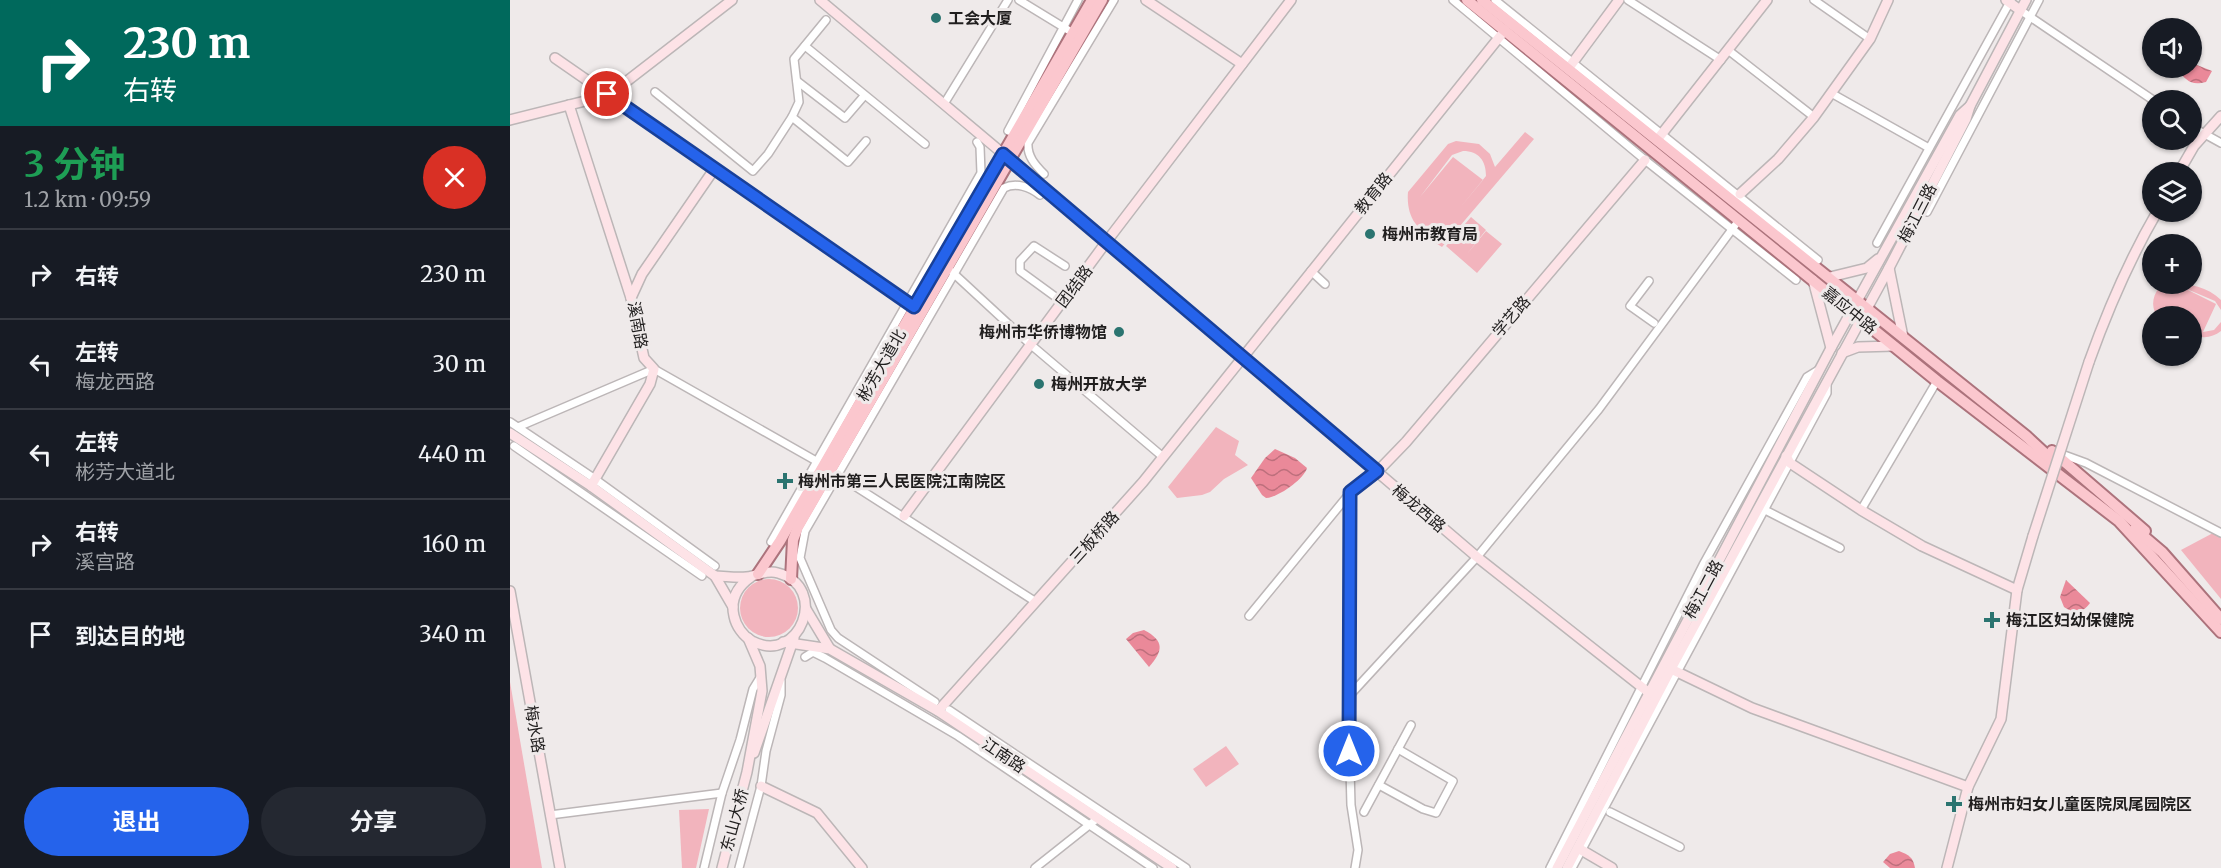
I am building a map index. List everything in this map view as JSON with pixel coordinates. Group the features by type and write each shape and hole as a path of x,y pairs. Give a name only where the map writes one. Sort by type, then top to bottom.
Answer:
{"main road":[{"name":"彬芳大道北","path":"754,575 780,541 950,271 1007,157 1092,0"},
{"name":"彬芳大道北","path":"791,579 793,540 798,526 911,305 1007,157 1102,0"},
{"name":"嘉应中路","path":"1467,0 1502,34 1736,225 1813,280 1937,381 2027,450 2057,482 2140,544 2221,632"},
{"name":"嘉应中路","path":"1482,0 1659,137 2026,436 2162,552 2221,620"},
{"path":"2026,436 2050,450 2128,515 2162,552"}],"street":[{"path":"510,120 609,95 732,0"},
{"name":"梅龙西路","path":"820,0 1477,557 1645,689"},
{"path":"944,104 1008,0"},
{"path":"1019,0 1073,33"},
{"path":"1008,131 1078,0"},
{"path":"1044,174 1035,164 1028,150 1028,143 1114,0"},
{"path":"1146,0 1242,64"},
{"name":"团结路","path":"904,516 1107,241 1291,0"},
{"path":"1453,0 1502,34 1645,160 1736,225 1796,280"},
{"path":"1496,0 1570,66 1618,0"},
{"path":"1628,0 1721,60"},
{"path":"1814,0 1870,39"},
{"path":"1740,194 1778,159 1814,117 1870,39 1888,0"},
{"path":"2006,0 2142,93"},
{"path":"1876,243 2011,0"},
{"name":"梅江三路","path":"1861,319 2026,0"},
{"path":"1927,212 2039,0"},
{"path":"1764,1 1721,60 1659,137 1818,260"},
{"path":"655,92 753,171 768,154 792,117 799,102 794,60 826,20"},
{"name":"教育路","path":"1243,357 1502,34"},
{"path":"805,46 925,144"},
{"path":"1728,50 1814,117"},
{"path":"555,58 911,305 981,173 980,147 976,142"},
{"path":"797,81 845,118 864,96"},
{"path":"1831,93 1929,148"},
{"path":"569,105 631,298"},
{"name":"梅江三路","path":"1851,311 1960,115 1970,106"},
{"path":"2185,162 2194,146 2221,116"},
{"path":"792,117 848,162 866,141"},
{"path":"2204,135 2221,143"},
{"name":"学艺路","path":"1377,471 1406,442 1645,160"},
{"name":"溪南路","path":"593,483 650,384 654,369 644,358 631,298 642,274 715,168"},
{"path":"1040,195 1026,187 1011,184 1004,188 950,271 1030,344 1163,457"},
{"path":"1947,868 1968,787 2001,719 2017,590 2033,536 2108,308 2133,252 2151,222"},
{"path":"1351,694 1477,557 1599,409 1736,225"},
{"path":"1057,298 1020,271 1020,261 1034,246 1065,266"},
{"path":"1830,277 1867,268 1882,256"},
{"path":"1889,268 1903,338"},
{"path":"1311,271 1325,284"},
{"path":"1813,280 1831,348"},
{"path":"1649,281 1630,306 1654,323"},
{"name":"梅江二路","path":"1557,868 1645,689 1851,311"},
{"name":"梅江二路","path":"1567,868 1671,669 1788,460 1826,382 1861,319"},
{"path":"1842,353 1858,347 1894,346"},
{"name":"三板桥路","path":"936,706 1036,602 1143,482 1243,357"},
{"path":"514,430 654,369 827,468 1036,602"},
{"path":"1861,510 1937,381"},
{"path":"510,422 514,430 593,483 715,571 733,607 735,621 748,638 760,666 762,691 747,772"},
{"path":"514,446 702,576"},
{"path":"2050,450 2086,463 2221,533"},
{"path":"1572,868 1788,460 1861,510 1922,546 2017,590"},
{"path":"771,543 827,468"},
{"path":"827,468 806,531 800,558 831,630 838,638 936,706"},
{"path":"1248,616 1350,492 1377,471"},
{"path":"1350,492 1351,694 1349,733 1351,805 1358,850 1355,868"},
{"path":"1767,511 1840,548"},
{"path":"715,571 754,575 771,572 791,579 800,589 806,609 803,623 790,640 780,679 747,772"},
{"path":"733,607 740,586 754,575"},
{"name":"梅水路","path":"510,591 560,868"},
{"name":"江南路","path":"806,609 830,649"},
{"path":"748,638 762,644 790,640"},
{"name":"江南路","path":"790,640 830,649 936,706 1172,868"},
{"path":"805,657 813,652 825,658 958,736 1153,868"},
{"path":"1671,669 1752,708 1968,787"},
{"path":"704,868 722,793 740,740 753,689 761,676"},
{"path":"739,868 761,786 766,751 782,695 780,679"},
{"path":"1550,868 1645,689"},
{"path":"949,710 1186,868"},
{"path":"1364,812 1411,725"},
{"path":"1379,784 1423,809 1436,813 1453,781 1398,749"},
{"name":"东山大桥","path":"722,868 747,772"},
{"path":"761,786 817,813 862,868"},
{"path":"550,815 722,793"},
{"path":"1610,812 1680,847"},
{"path":"1035,868 1098,818"},
{"path":"1578,848 1612,868"}],"shaded area":[{"path":"1525,132 1534,139 1442,247 1434,242 1439,234 1424,231 1414,222 1409,208 1408,192 1448,144 1456,141 1479,144 1490,154 1495,167","holes":["1469,151 1483,161 1486,176 1483,180 1453,157 1420,197 1452,155"]},
{"path":"1471,217 1486,230 1467,254 1486,231 1502,244 1477,273 1446,246"},
{"path":"2202,288 2221,300 2221,310 2215,301 2198,294 2202,294"},
{"path":"2156,294 2196,294 2216,304 2203,332 2214,330 2221,322 2221,331 2202,337 2202,306 2154,306"},
{"path":"1216,427 1239,441 1235,455 1248,465 1224,479 1210,492 1177,498 1168,487"},
{"path":"2213,533 2221,536 2221,599 2181,550"},
{"path":"763,579 775,579 790,587 798,602 798,614 790,629 775,637 763,637 748,629 740,614 740,602 748,587"},
{"path":"510,682 542,868 510,868"},
{"path":"1226,746 1239,764 1206,787 1193,769"},
{"path":"709,809 696,868 682,868 679,810"}],"water":[{"path":"2202,67 2212,71 2206,82 2192,83 2186,79 2202,78"},
{"path":"1275,449 1295,458 1307,468 1290,487 1266,498 1251,478 1265,458"},
{"path":"2066,580 2090,603 2081,611 2071,611 2064,607 2060,597"},
{"path":"1144,630 1156,638 1160,647 1149,667 1126,639 1133,633"},
{"path":"1899,851 1910,857 1915,868 1890,868 1883,862 1890,854"}],"place":[{"name":"工会大厦","path":"936,18"},
{"name":"梅州市教育局","path":"1370,234"},
{"name":"梅州市华侨博物馆","path":"1119,332"},
{"name":"梅州开放大学","path":"1039,384"},
{"name":"梅州市第三人民医院江南院区","path":"785,481"},
{"name":"梅江区妇幼保健院","path":"1992,620"},
{"name":"梅州市妇女儿童医院凤尾园院区","path":"1954,804"}],"route":[{"path":"607,94 914,307 1003,154 1377,471 1350,492 1349,751"}]}
